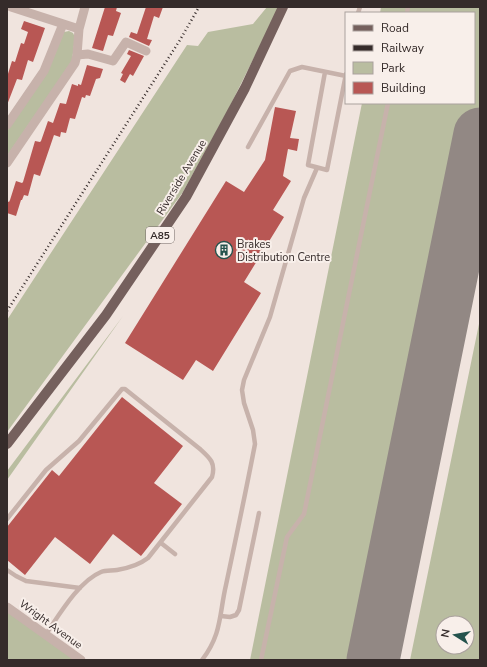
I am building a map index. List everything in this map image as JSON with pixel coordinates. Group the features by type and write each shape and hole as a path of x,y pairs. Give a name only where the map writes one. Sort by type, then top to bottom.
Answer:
{"main road":[{"name":"Riverside Avenue","path":"7,444 106,315 186,197 245,88 283,7"}],"street":[{"path":"11,7 79,29"},
{"path":"7,163 75,63 79,29 85,7"},
{"path":"7,125 44,71 63,24"},
{"path":"77,55 88,54 113,61 126,42 146,52"},
{"name":"Wright Avenue","path":"7,607 81,660"}],"lane":[{"path":"248,147 290,70 302,67 345,75"},
{"path":"325,72 308,165 327,170 345,80"},
{"path":"261,660 287,538 304,514 388,104"},
{"path":"202,660 217,634 224,592 255,444 253,430 244,403 242,390 247,373 270,317 304,198 317,168"},
{"path":"7,519 46,470 79,441 117,393 122,389 125,389 209,456 213,463 214,470 212,477 148,558 140,564 119,570 102,572 80,588 46,634"},
{"path":"221,616 236,615 239,610 259,513"},
{"path":"161,543 175,554"},
{"path":"7,570 26,581 80,588"}],"green space":[{"path":"267,7 279,7 228,110 183,192 7,432 7,320 187,45 198,46 208,32 253,24"},
{"path":"381,7 480,7 480,136 459,237 447,245 444,251 439,276 447,292 413,462 399,472 392,505 401,507 402,513 374,660 250,660 362,104 475,104 475,12 380,12"},
{"path":"69,31 73,33 75,37 72,61 7,156 7,131 47,73 64,32"},
{"path":"123,316 7,480 7,471"},
{"path":"480,319 480,660 410,660"},
{"path":"7,607 81,660 7,660"}],"building":[{"path":"105,7 117,7 116,11 121,13 113,36 108,35 103,51 92,48"},
{"path":"146,7 163,7 159,18 154,16 147,39 152,40 149,46 129,37 131,32 137,34"},
{"path":"24,21 45,28 33,62 28,60 22,80 17,79 7,105 7,77 12,61 15,62 21,43 24,44 28,32 21,29"},
{"path":"129,50 144,56 133,76 130,74 125,83 120,80 123,74 121,73 131,56 127,54"},
{"path":"87,65 103,69 100,78 96,79 90,96 86,95 85,98 82,97 75,119 70,118 66,133 61,132 60,137 54,135 40,176 34,174 28,196 24,195 21,200 16,216 7,213 7,201 9,202 10,200 16,181 23,182 35,141 41,141 48,121 53,123 60,103 66,104 72,84 78,86 78,84 81,85"},
{"name":"Brakes Distribution Centre","path":"275,107 296,111 290,138 299,139 297,151 288,149 283,176 291,181 273,210 284,217 244,282 261,293 213,371 196,360 183,380 125,343 226,181 244,192 265,160"},
{"path":"122,397 183,446 154,483 182,504 141,556 113,534 90,564 55,537 25,575 7,560 7,527 52,470 59,476"}],"runway":[{"path":"373,660 480,134"}],"railway":[{"path":"7,311 180,40 199,7"}],"place":[{"name":"Brakes Distribution Centre","path":"224,250"}]}
